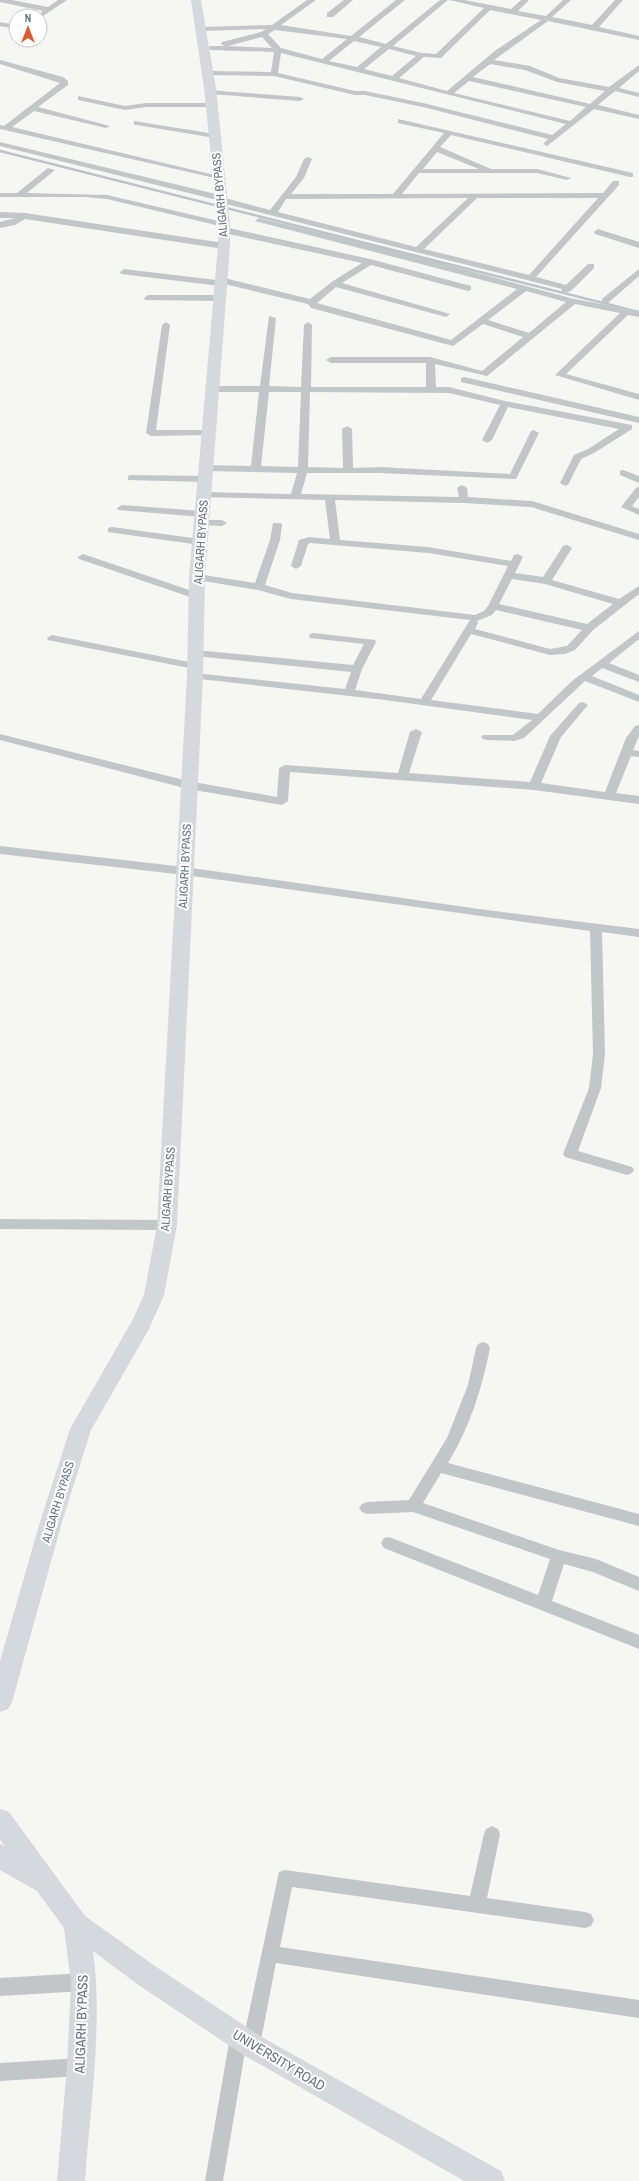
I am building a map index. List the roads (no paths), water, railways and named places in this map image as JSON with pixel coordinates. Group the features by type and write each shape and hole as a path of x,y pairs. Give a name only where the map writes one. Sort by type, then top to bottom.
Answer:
{"main road":[{"name":"ALIGARH BYPASS","path":"0,1702 51,1522 81,1429 142,1323 154,1295 167,1225 195,665 197,577 212,389 222,216 208,73 208,49 201,29 196,0"},
{"name":"ALIGARH BYPASS","path":"0,1820 76,1924 84,1982 80,2067 71,2181"},
{"path":"0,1856 48,1884"},
{"name":"UNIVERSITY ROAD","path":"76,1924 146,1975 245,2041 491,2181"}],"street":[{"path":"2,0 49,10 63,0"},
{"path":"208,49 264,34 276,27 312,0"},
{"path":"330,15 349,0"},
{"path":"323,62 402,0"},
{"path":"357,71 444,0"},
{"path":"453,0 638,36"},
{"path":"474,5 481,0"},
{"path":"512,12 525,0"},
{"path":"448,94 488,61 548,18 567,0"},
{"path":"594,28 619,0"},
{"path":"201,29 276,27 310,31 422,55 438,56 488,8"},
{"path":"264,34 278,50"},
{"path":"208,49 278,50 392,80 570,123"},
{"path":"274,74 278,50"},
{"path":"392,80 422,55"},
{"path":"488,61 527,68 556,80 639,95"},
{"path":"0,62 64,81 65,83 33,108 3,127"},
{"path":"534,153 570,123 577,120 591,106 639,67"},
{"path":"208,73 274,74 355,93 365,93 403,101 553,138"},
{"path":"467,78 639,118"},
{"path":"403,101 426,87"},
{"path":"211,92 300,99"},
{"path":"81,98 125,108 146,105 212,105"},
{"path":"33,108 106,126"},
{"path":"401,121 630,175"},
{"path":"137,123 215,136"},
{"path":"3,127 219,177"},
{"path":"395,197 449,132"},
{"path":"0,144 370,262 468,288"},
{"path":"435,148 494,172"},
{"path":"274,213 275,208 286,197 300,178 308,159"},
{"path":"19,195 51,170"},
{"path":"416,171 537,171 567,178"},
{"path":"531,278 616,183"},
{"path":"0,195 84,195 107,197 222,216"},
{"path":"286,197 605,195"},
{"path":"420,249 474,197"},
{"path":"0,215 222,216 274,213 569,288"},
{"path":"0,225 12,223 25,216"},
{"path":"259,221 573,301 639,314"},
{"path":"598,232 639,244"},
{"path":"312,302 336,283 370,262"},
{"path":"591,266 565,291 639,310"},
{"path":"124,272 312,302 314,306 453,343 524,288"},
{"path":"605,301 639,272"},
{"path":"336,283 341,286 446,314"},
{"path":"148,298 219,287"},
{"path":"331,360 430,360 484,374 573,301"},
{"path":"628,311 560,375 639,397"},
{"path":"256,469 272,318"},
{"path":"481,322 529,336"},
{"path":"166,324 151,433 208,433"},
{"path":"295,496 303,470 308,325"},
{"path":"430,360 431,390"},
{"path":"449,390 478,372"},
{"path":"464,380 639,421"},
{"path":"212,389 449,390 505,404 626,428"},
{"path":"487,440 505,404"},
{"path":"565,483 577,457 591,451 639,421"},
{"path":"347,429 348,471"},
{"path":"205,480 256,469 348,471 379,470 513,477 534,433"},
{"path":"623,473 639,480"},
{"path":"131,478 205,480 295,496 464,500 532,504 639,537"},
{"path":"462,488 464,500"},
{"path":"639,490 626,507 639,512"},
{"path":"330,497 335,542"},
{"path":"122,508 202,518 222,523"},
{"path":"259,587 275,540 277,525"},
{"path":"112,530 200,542"},
{"path":"197,577 259,587 291,596 476,618 488,613 493,606 515,560 335,542 305,541 296,566"},
{"path":"546,581 567,548"},
{"path":"83,557 197,596"},
{"path":"508,575 546,581 620,603"},
{"path":"468,630 550,652 559,652 572,648 589,628 639,589"},
{"path":"493,606 589,628"},
{"path":"424,702 476,618"},
{"path":"314,636 371,642 357,669 349,693"},
{"path":"52,638 349,693 542,718"},
{"path":"487,737 514,738 542,718 584,677 637,638"},
{"path":"602,664 639,679"},
{"path":"195,665 357,669"},
{"path":"584,677 639,699"},
{"path":"534,786 556,736 583,705"},
{"path":"609,796 632,738 639,728"},
{"path":"403,776 416,732"},
{"path":"0,737 188,785 282,801 285,768 534,786 639,800"},
{"path":"627,752 639,754"},
{"path":"0,850 185,871 639,933"},
{"path":"596,927 599,1054 595,1088 570,1154 626,1170"},
{"path":"0,1224 167,1225"},
{"path":"413,1506 454,1440 475,1385 483,1348"},
{"path":"437,1466 639,1520"},
{"path":"367,1508 413,1506 559,1556 596,1566 639,1584"},
{"path":"389,1544 639,1642"},
{"path":"543,1604 559,1556"},
{"path":"477,1904 492,1834"},
{"path":"214,2181 245,2041 269,1954 285,1878 585,1920"},
{"path":"269,1954 639,2009"},
{"path":"0,1987 84,1982"},
{"path":"0,2072 80,2067"}],"waterway":[{"path":"0,151 639,312"}]}
